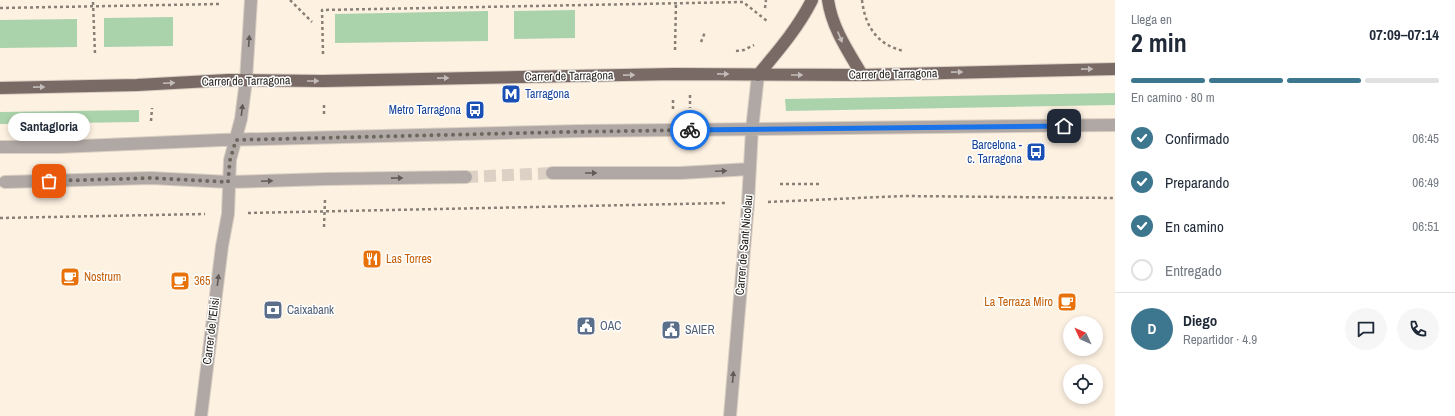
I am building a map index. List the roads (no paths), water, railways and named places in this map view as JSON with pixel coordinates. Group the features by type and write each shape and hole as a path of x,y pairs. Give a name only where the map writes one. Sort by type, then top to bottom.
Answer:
{"main road":[{"path":"758,75 785,43 806,12 812,0"},
{"path":"828,0 829,9 841,40 862,75"},
{"name":"Carrer de Tarragona","path":"0,88 137,85 246,80 331,81 674,74 862,75 1115,69"}],"street":[{"name":"Carrer de l'Elisi","path":"201,416 223,241 228,214 230,160 241,119 246,80 251,0"},
{"name":"Carrer de Sant Nicolau","path":"730,416 748,203 752,130 758,75"},
{"path":"0,147 59,147 236,140 573,131 1115,125"},
{"path":"552,173 680,174 750,169"},
{"path":"5,182 151,178 228,182 466,177"}],"tunnel":[{"path":"466,177 552,173"}],"place":[{"name":"Tarragona","path":"511,94"},
{"name":"Metro Tarragona","path":"475,110"},
{"name":"Barcelona - c. Tarragona","path":"1036,152"},
{"name":"Santagloria","path":"49,181"},
{"name":"Las Torres","path":"372,259"},
{"name":"Nostrum","path":"70,277"},
{"name":"365","path":"180,281"},
{"name":"La Terraza Miro","path":"1067,302"},
{"name":"Caixabank","path":"273,310"},
{"name":"OAC","path":"586,326"},
{"name":"SAIER","path":"671,330"}]}
